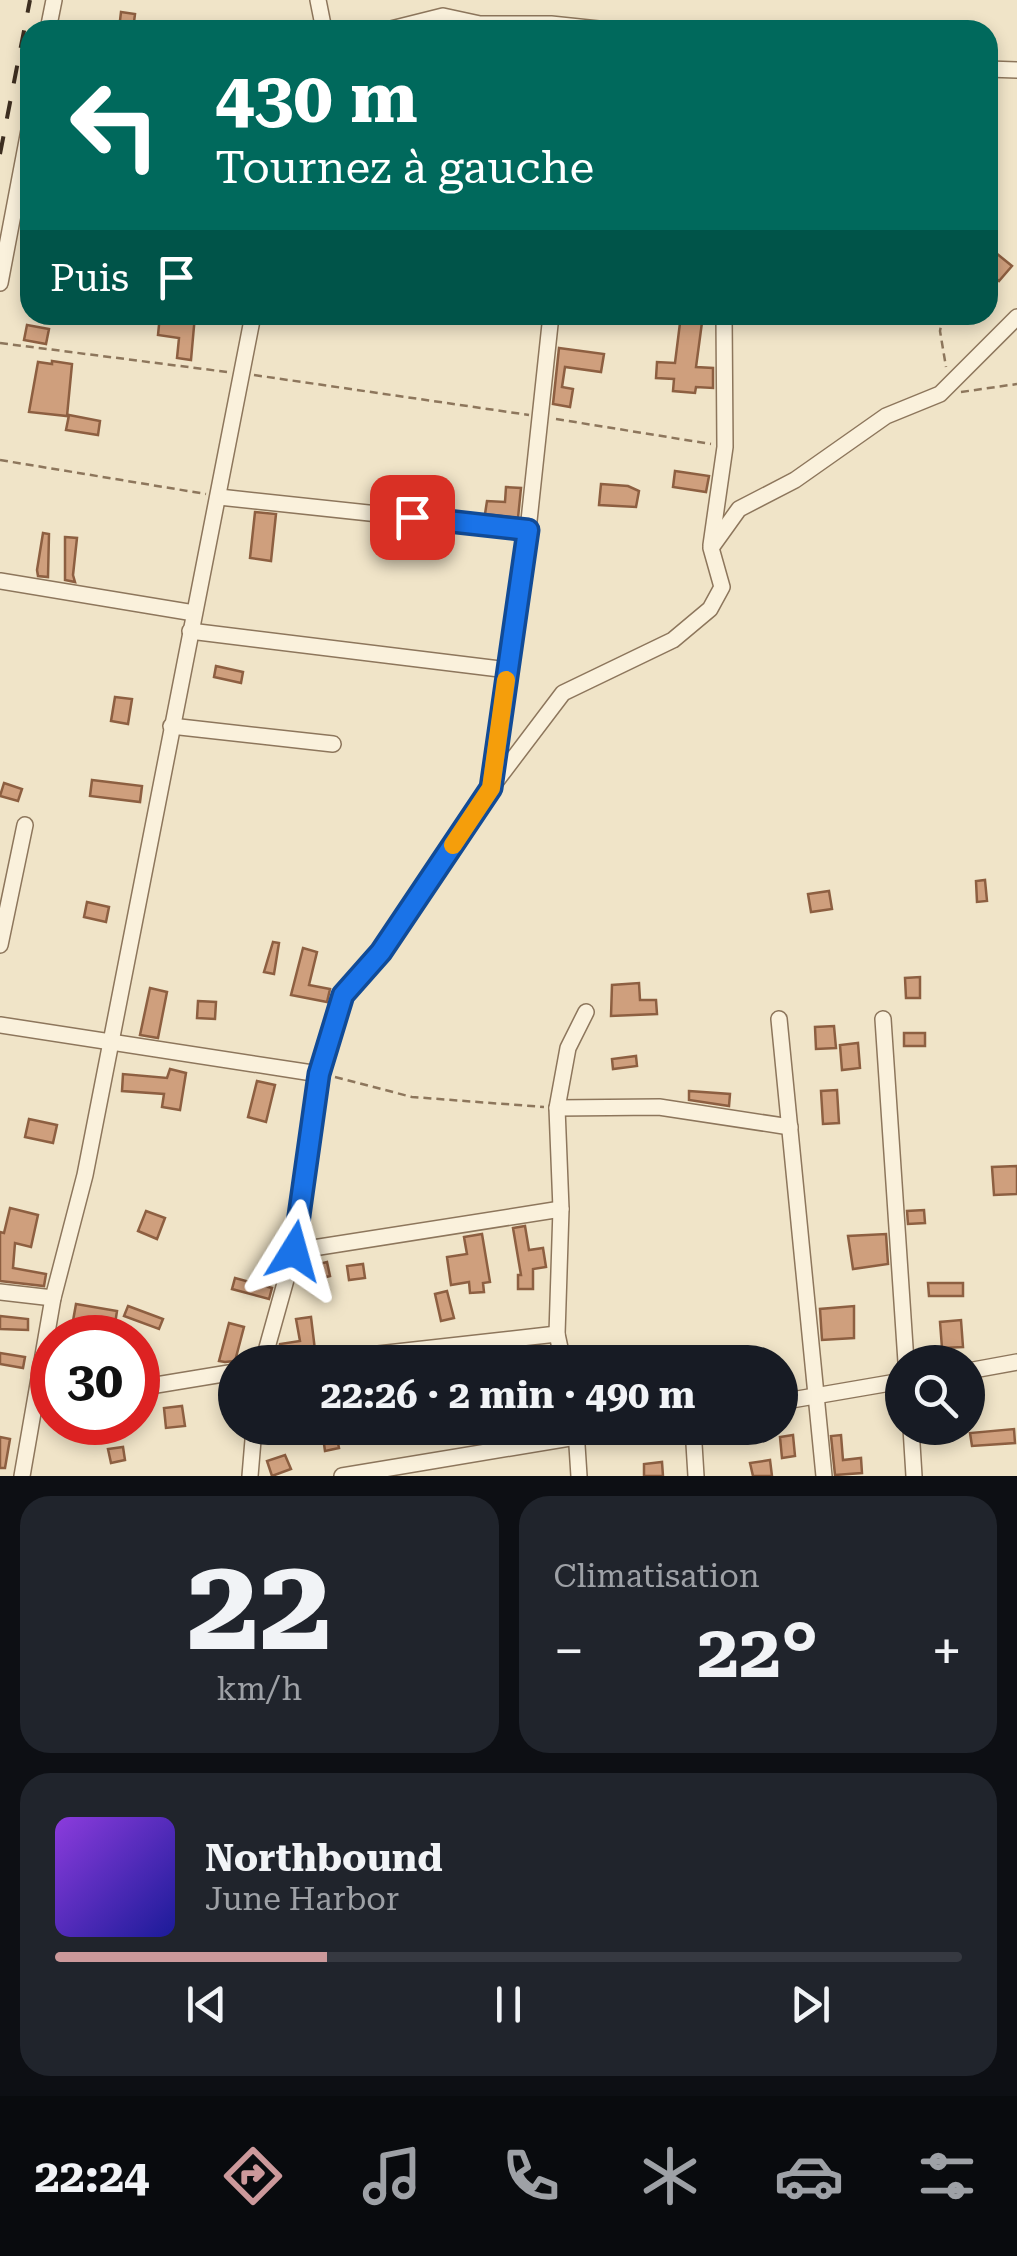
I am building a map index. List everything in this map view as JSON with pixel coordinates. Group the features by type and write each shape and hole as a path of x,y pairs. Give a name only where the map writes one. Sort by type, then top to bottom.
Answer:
{"street":[{"path":"427,20 443,16 462,20"},
{"path":"0,284 20,178"},
{"path":"711,548 739,510 795,480 886,416 940,394 1017,318"},
{"path":"52,1315 85,1175 251,325"},
{"path":"491,788 528,530 549,325"},
{"path":"268,1345 294,1251 319,1074 343,995 381,952 491,788 563,693 672,640 710,609 722,586 711,548 725,446 724,325"},
{"path":"220,496 528,530"},
{"path":"0,581 194,612"},
{"path":"190,631 508,670"},
{"path":"171,726 333,744"},
{"path":"0,945 25,825"},
{"path":"559,1345 557,1108 568,1048 586,1012"},
{"path":"779,1019 824,1476"},
{"path":"883,1019 905,1345"},
{"path":"0,1024 319,1074"},
{"path":"557,1108 659,1107 790,1128"},
{"path":"294,1251 561,1209"},
{"path":"0,1292 53,1298"},
{"path":"458,1345 557,1334"},
{"path":"985,1367 1017,1362"},
{"path":"160,1384 218,1375"},
{"path":"798,1399 885,1385"},
{"path":"22,1476 31,1445"},
{"path":"250,1476 253,1445"},
{"path":"342,1476 508,1445"},
{"path":"578,1445 580,1476"},
{"path":"694,1445 696,1476"},
{"path":"912,1445 914,1476"}],"path":[{"path":"0,343 240,373 725,446"},
{"path":"0,460 220,496"},
{"path":"319,1074 412,1097 557,1108"}],"building":[{"path":"121,12 135,14 134,20 120,20"},
{"path":"998,255 1012,266 998,280"},
{"path":"27,325 49,329 46,344 24,340"},
{"path":"159,325 194,325 191,360 177,358 179,338 158,335"},
{"path":"680,325 702,325 696,367 713,368 713,388 696,387 695,393 673,391 674,379 656,378 657,362 675,363"},
{"path":"559,348 604,354 601,372 565,367 562,387 573,389 570,407 553,404"},
{"path":"38,362 72,364 67,416 29,412"},
{"path":"69,415 100,421 98,435 66,430"},
{"path":"675,471 709,476 706,492 673,487"},
{"path":"601,484 639,491 636,507 599,505"},
{"path":"506,487 521,488 518,518 485,514 487,501 505,502"},
{"path":"255,512 276,514 271,561 250,558"},
{"path":"43,533 49,534 48,577 38,576 37,570"},
{"path":"65,537 77,538 75,582 65,580"},
{"path":"216,666 243,672 241,683 214,677"},
{"path":"115,697 132,699 128,724 111,721"},
{"path":"92,780 142,786 140,802 90,796"},
{"path":"4,783 22,789 18,801 0,796"},
{"path":"985,880 987,901 977,902 976,881"},
{"path":"829,891 832,909 811,912 808,894"},
{"path":"87,902 109,907 106,922 84,917"},
{"path":"273,942 279,943 274,974 264,972"},
{"path":"303,948 317,952 309,985 330,989 327,1002 291,995"},
{"path":"920,977 920,998 906,998 905,978"},
{"path":"639,983 640,1000 656,1000 657,1014 611,1016 612,985"},
{"path":"150,988 167,992 158,1038 140,1035"},
{"path":"198,1001 216,1002 215,1019 197,1018"},
{"path":"834,1026 836,1048 816,1049 815,1027"},
{"path":"904,1033 925,1033 925,1046 904,1046"},
{"path":"858,1043 860,1068 842,1070 840,1045"},
{"path":"636,1056 637,1066 613,1069 612,1059"},
{"path":"170,1069 186,1073 180,1110 162,1107 164,1094 122,1091 123,1074 167,1078"},
{"path":"257,1081 275,1085 266,1122 248,1117"},
{"path":"837,1090 839,1123 823,1124 821,1091"},
{"path":"689,1091 730,1094 729,1106 689,1100"},
{"path":"29,1119 57,1125 53,1143 25,1137"},
{"path":"1017,1166 1017,1194 994,1195 992,1167"},
{"path":"10,1208 38,1215 31,1247 15,1243 13,1268 46,1274 44,1286 0,1281 0,1232 4,1233"},
{"path":"924,1210 925,1223 908,1224 907,1211"},
{"path":"146,1211 165,1218 157,1239 138,1231"},
{"path":"525,1226 529,1250 543,1248 546,1267 533,1269 533,1289 518,1289 521,1275 513,1228"},
{"path":"482,1234 490,1282 483,1283 484,1292 470,1293 469,1282 451,1285 447,1257 467,1254 464,1237"},
{"path":"886,1234 888,1264 853,1269 848,1236"},
{"path":"327,1262 330,1276 314,1280 311,1266"},
{"path":"363,1264 365,1278 349,1280 347,1266"},
{"path":"235,1278 272,1288 269,1299 232,1289"},
{"path":"928,1283 963,1283 963,1296 929,1296"},
{"path":"447,1291 454,1318 441,1321 435,1294"},
{"path":"76,1304 117,1311 116,1315 74,1315"},
{"path":"128,1306 152,1315 124,1315"},
{"path":"854,1306 854,1338 822,1340 820,1309"},
{"path":"0,1316 28,1319 28,1330 0,1329"},
{"path":"311,1317 314,1345 280,1345 300,1341 296,1319"},
{"path":"961,1320 963,1345 942,1345 940,1322"},
{"path":"229,1323 244,1327 239,1345 223,1345"},
{"path":"0,1353 25,1357 23,1368 0,1364"},
{"path":"182,1406 185,1426 166,1428 164,1408"},
{"path":"1014,1429 1015,1443 972,1446 985,1445 985,1432"},
{"path":"841,1435 843,1460 861,1458 862,1473 835,1475 831,1436"},
{"path":"0,1437 10,1439 5,1468 0,1468"},
{"path":"324,1445 338,1445 339,1448 325,1451"},
{"path":"781,1445 794,1445 795,1456 782,1458"},
{"path":"123,1447 125,1460 111,1463 108,1449"},
{"path":"285,1455 291,1469 272,1476 267,1461"},
{"path":"770,1460 772,1476 753,1476 750,1463"},
{"path":"662,1462 663,1476 644,1476 644,1464"}],"railway":[{"path":"26,20 30,0"},
{"path":"0,154 20,51"}],"slow traffic":[{"path":"453,845 491,788 506,680"}],"route":[{"path":"294,1251 319,1074 343,995 381,952 491,788 528,530 412,517"}]}
